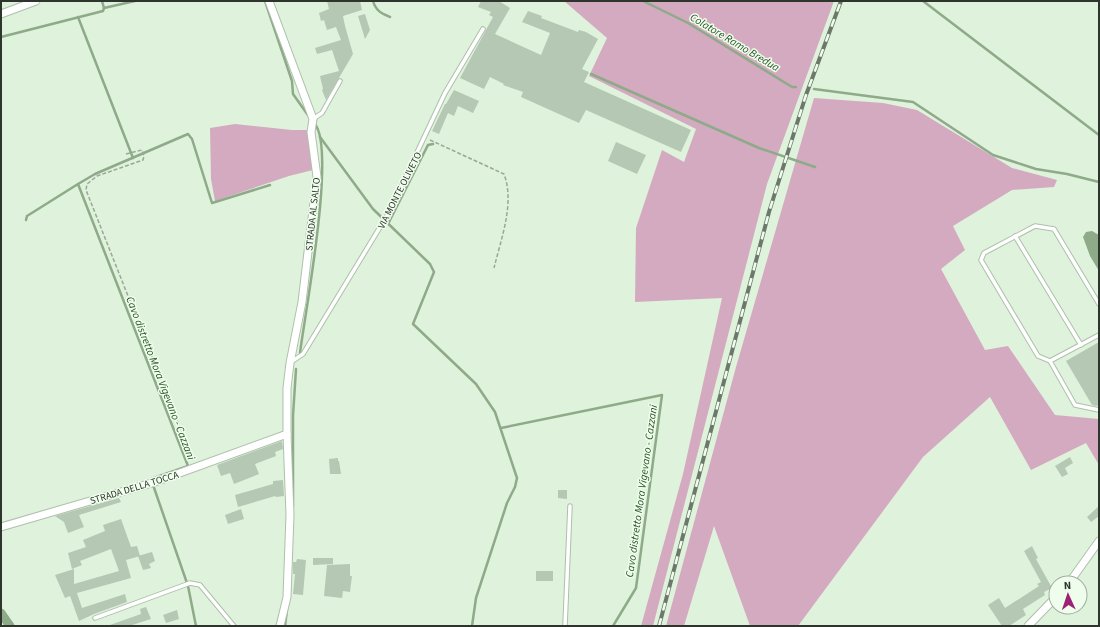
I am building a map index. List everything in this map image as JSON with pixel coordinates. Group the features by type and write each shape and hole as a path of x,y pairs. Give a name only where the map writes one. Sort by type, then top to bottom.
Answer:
{"street":[{"path":"1,14 36,1"},
{"name":"STRADA AL SALTO","path":"269,1 312,121 311,132 317,177 302,302 290,363 287,388 286,434"},
{"path":"280,626 287,597 290,515 286,434"},
{"name":"STRADA DELLA TOCCA","path":"1,527 152,483 286,434"},
{"path":"1075,575 1099,541"},
{"path":"1028,626 1048,605"}],"lane":[{"name":"VIA MONTE OLIVETO","path":"290,363 303,354 383,224 445,93 483,29"},
{"path":"312,121 322,113 340,81"},
{"path":"1099,304 1054,229 1035,226 984,253 981,260 1038,356 1050,361 1075,405 1099,410"},
{"path":"1015,236 1081,344"},
{"path":"1050,361 1099,335"},
{"path":"566,626 570,506"},
{"path":"95,618 190,583 200,585 234,626"}],"path":[{"path":"425,138 504,174 508,184 507,216 494,268"},
{"path":"127,154 142,150 144,156 143,160 97,176 87,184 86,190 196,467"}],"shaded area":[{"path":"564,1 834,1 767,184 653,626 641,626 683,474 722,298 635,302 636,228 662,150 684,162 696,129 589,76 607,38"},
{"path":"814,98 883,103 917,110 1012,168 1057,180 1054,187 1012,190 953,226 965,250 941,269 985,350 1008,346 1055,415 1099,419 1099,465 1086,443 1031,470 990,397 923,457 798,626 750,626 714,526 684,626 666,626 736,367"},
{"path":"235,124 292,130 307,130 313,170 289,176 215,201 211,179 210,128"},
{"path":"1092,231 1099,235 1099,271 1090,256 1083,237 1086,232"}],"building":[{"path":"327,1 360,1 362,10 343,16 353,54 326,100 322,90 320,76 339,71 332,50 317,54 315,48 341,40 336,27 327,30 324,20 321,21 319,13 329,9"},
{"path":"481,1 499,1 510,8 495,34 541,55 550,33 522,22 528,11 542,16 541,18 578,32 579,30 586,32 598,39 582,69 589,72 584,82 691,130 681,152 586,110 579,123 521,97 523,92 503,85 504,84 490,77 484,89 460,78 493,17 489,15 491,12 478,7"},
{"path":"365,14 370,30 365,39 358,16"},
{"path":"454,90 479,101 473,113 458,106 454,116 448,113 439,134 432,131 445,104"},
{"path":"616,142 646,155 637,174 608,161"},
{"path":"1099,342 1099,405 1096,406 1092,405 1066,361"},
{"path":"282,441 283,449 275,452 276,456 255,464 259,474 234,484 230,473 221,476 217,465"},
{"path":"1070,457 1073,463 1065,468 1068,474 1062,477 1055,466"},
{"path":"338,458 341,474 330,474 329,459"},
{"path":"283,480 284,496 275,496 238,507 235,495 273,484 273,481"},
{"path":"558,490 567,490 567,499 558,498"},
{"path":"119,498 121,502 79,515 84,527 68,533 64,522 55,516"},
{"path":"1099,506 1099,516 1091,522 1087,517"},
{"path":"241,509 244,519 228,524 225,515"},
{"path":"121,519 131,547 137,546 140,556 126,560 131,578 77,593 82,608 125,594 127,602 79,621 70,596 65,598 55,575 74,569 74,584 119,571 111,549 80,561 82,565 72,569 68,553 86,547 83,540 105,531 103,525"},
{"path":"1032,546 1038,558 1036,559 1048,581 1048,590 1044,592 1045,595 1023,609 1026,615 1009,626 1002,626 988,605 999,598 1005,608 1039,586 1037,584 1041,582 1024,551"},
{"path":"152,552 155,561 149,564 151,568 143,570 138,556"},
{"path":"313,558 333,558 333,564 313,565"},
{"path":"297,559 306,560 303,595 293,594 295,574 293,574 293,562 296,562"},
{"path":"350,564 350,576 352,576 350,592 343,591 342,598 324,596 327,565"},
{"path":"536,571 553,571 553,581 536,581"},
{"path":"146,607 151,619 129,626 110,625 141,614 140,609"},
{"path":"177,610 179,619 166,623 163,615"}],"waterway":[{"name":"Cavo distretto Mora Vigevano - Cazzani","path":"1,37 103,11 104,8 102,1"},
{"name":"Cavo distretto Mora Vigevano - Cazzani","path":"104,8 135,1"},
{"name":"Cavo distretto Mora Vigevano - Cazzani","path":"265,1 292,81 293,94 310,118"},
{"name":"Cavo distretto Mora Vigevano - Cazzani","path":"373,1 379,11 390,17"},
{"name":"Colatore Ramo Bredua","path":"643,1 688,23 792,87 796,87"},
{"path":"923,1 1099,135"},
{"name":"Cavo distretto Mora Vigevano - Cazzani","path":"78,17 133,158"},
{"path":"591,74 759,148 815,167"},
{"name":"Colatore Ramo Bredua","path":"814,89 913,102 993,155 1036,169 1067,174 1099,182"},
{"name":"Cavo distretto Mora Vigevano - Cazzani","path":"300,353 321,198 321,140 315,124"},
{"name":"Cavo distretto Mora Vigevano - Cazzani","path":"196,626 188,586 151,479 188,466 78,184 95,174 188,134 192,139 212,203 270,185"},
{"name":"Cavo distretto Mora Vigevano - Cazzani","path":"320,137 373,209 430,264 434,272 413,324 476,384 495,412 517,478 515,487 507,503 476,598 472,626"},
{"name":"Cavo distretto Mora Vigevano - Cazzani","path":"388,224 428,145 433,144"},
{"name":"Cavo distretto Mora Vigevano - Cazzani","path":"26,220 27,216 78,184"},
{"path":"293,506 293,416 296,369"},
{"name":"Cavo distretto Mora Vigevano - Cazzani","path":"501,428 662,395 636,588 613,626"},
{"path":"285,626 287,609"},
{"path":"1,613 10,626"}],"railway":[{"path":"659,626 769,212 806,95 841,1"}]}
